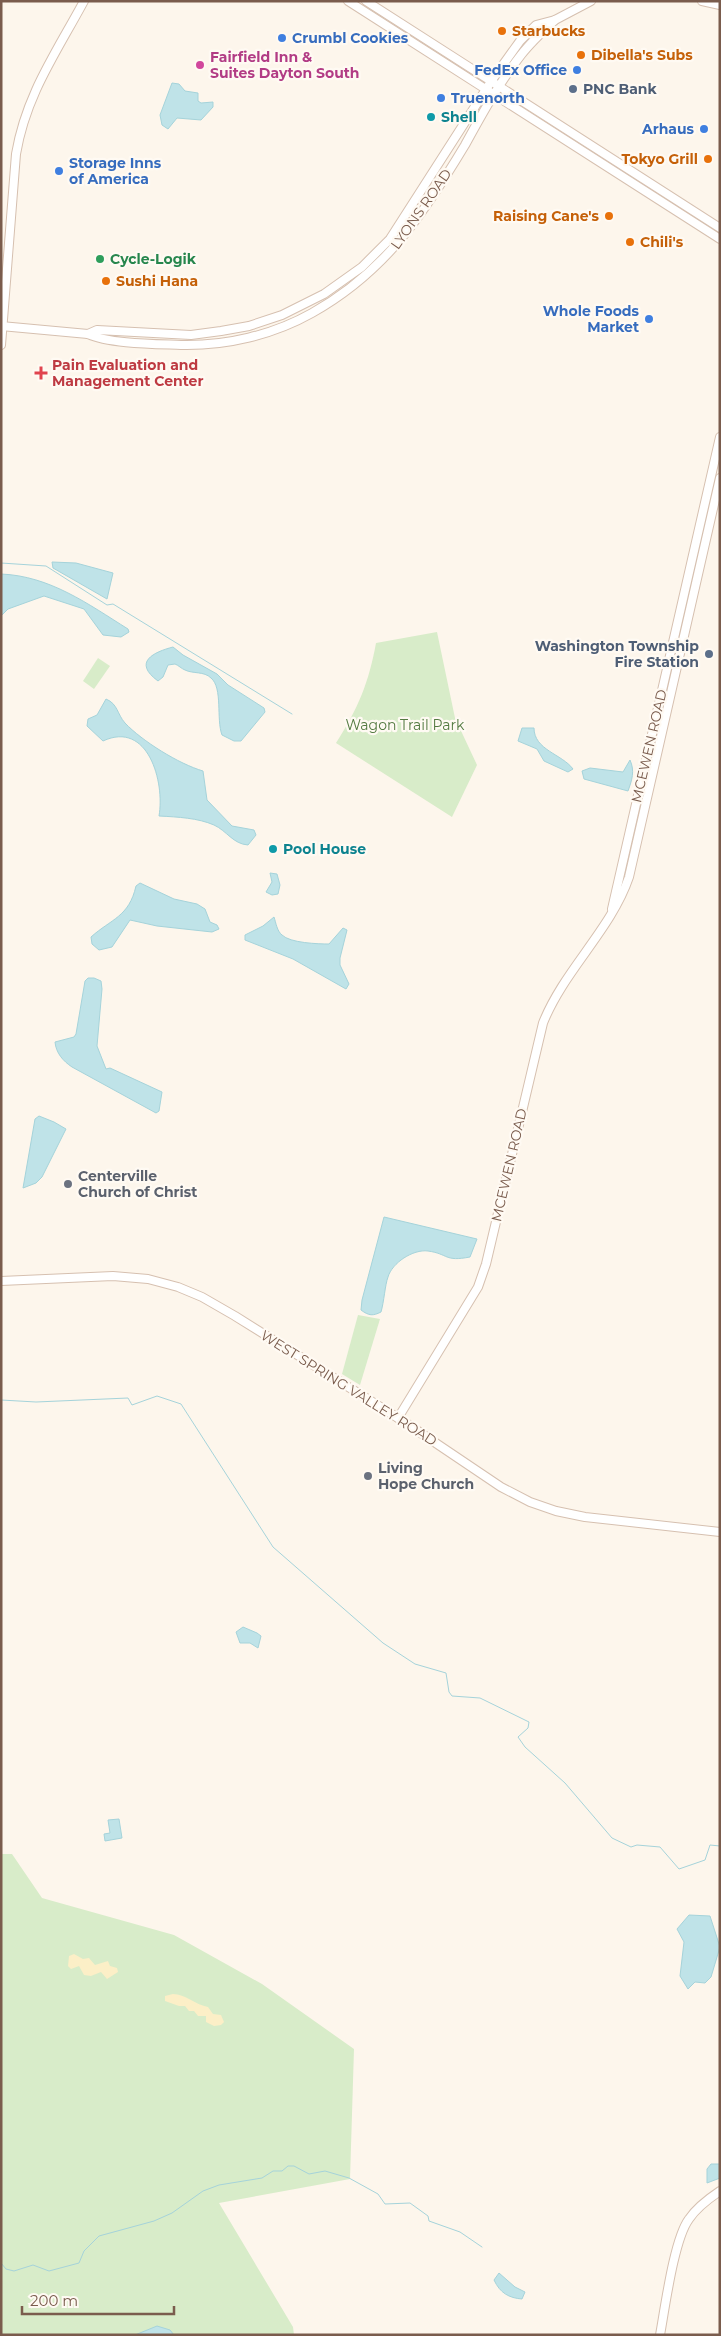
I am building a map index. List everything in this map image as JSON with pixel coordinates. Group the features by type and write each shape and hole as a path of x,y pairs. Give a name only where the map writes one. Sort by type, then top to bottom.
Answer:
{"street":[{"path":"1,345 16,154 24,118 33,93 84,1"},
{"path":"348,1 720,239"},
{"path":"366,1 492,80 720,228"},
{"name":"LYONS ROAD","path":"88,334 97,330 191,334 249,326 282,315 324,294 362,267 390,239 492,80 520,41 536,25 554,20 591,1"},
{"path":"702,1 720,5"},
{"name":"LYONS ROAD","path":"2,326 88,334 96,338 145,343 198,345 250,337 276,330 326,305 371,272 405,236 441,182 500,86 531,42 554,20"},
{"name":"MCEWEN ROAD","path":"612,909 720,437"},
{"name":"MCEWEN ROAD","path":"398,1418 478,1287 486,1264 543,1023 560,988 612,909 622,898 629,877 720,478"},
{"name":"WEST SPRING VALLEY ROAD","path":"1,1281 113,1276 148,1279 178,1287 202,1297 228,1312 398,1418 501,1487 543,1507 585,1517 720,1532"},
{"path":"660,2335 676,2259 688,2221 703,2202 720,2191"}],"green space":[{"name":"Wagon Trail Park","path":"437,632 455,718 477,765 452,817 336,743 351,719 362,695 376,643"},
{"path":"98,658 110,666 94,689 83,681"},
{"path":"358,1315 380,1319 360,1385 342,1374"},
{"path":"1,1854 12,1854 42,1898 174,1935 262,1984 354,2049 350,2179 219,2203 293,2327 294,2335 1,2335"}],"sand":[{"path":"74,1954 83,1959 89,1958 95,1965 108,1961 110,1966 117,1968 118,1972 107,1979 101,1972 91,1976 84,1975 79,1966 71,1969 68,1966 69,1956"},
{"path":"173,1994 208,2007 213,2014 221,2015 224,2022 221,2025 214,2026 206,2022 206,2016 198,2016 194,2011 189,2011 185,2006 165,2001 165,1996"}],"water":[{"path":"172,83 179,84 185,91 198,93 198,101 201,103 213,102 213,107 201,120 177,118 168,129 162,125 160,115"},
{"path":"52,562 76,563 113,573 107,599 53,568"},
{"path":"1,574 36,580 68,593 128,629 129,632 121,637 103,635 84,609 44,596 8,609 1,616"},
{"path":"173,647 183,655 217,674 228,685 264,708 265,712 241,741 234,741 222,735 217,689 211,678 202,673 188,671 175,664 168,665 163,677 158,681 150,674 146,663 149,659 159,652"},
{"path":"106,699 115,706 125,723 141,737 172,757 203,771 207,800 232,826 254,830 256,835 248,845 234,840 219,828 208,823 188,818 159,816 159,787 156,772 150,758 142,747 132,739 119,737 103,741 87,726 88,719 97,715"},
{"path":"522,728 534,728 535,735 543,747 573,769 568,772 544,761 537,749 518,741"},
{"path":"630,760 633,772 628,791 584,779 582,771 590,768 623,772"},
{"path":"270,873 277,874 280,885 278,894 272,895 266,892 272,882"},
{"path":"140,883 174,899 197,904 205,909 210,922 217,925 219,929 212,932 157,926 130,920 112,947 99,950 92,944 91,937 124,911 129,905 136,886"},
{"path":"274,917 280,933 291,940 329,944 343,928 347,930 340,958 340,965 349,984 346,989 293,959 245,940 245,935 263,926"},
{"path":"88,978 101,981 97,1046 106,1069 110,1068 162,1092 159,1111 156,1113 72,1067 58,1053 55,1042 74,1037 76,1034 85,981"},
{"path":"39,1116 66,1129 42,1177 36,1183 23,1188 35,1119"},
{"path":"384,1217 477,1239 470,1257 455,1259 435,1252 422,1251 416,1252 398,1262 388,1277 381,1312 371,1315 361,1310 362,1300"},
{"path":"243,1627 261,1636 258,1648 250,1643 240,1643 236,1632"},
{"path":"119,1819 122,1838 105,1841 104,1834 110,1833 108,1820"},
{"path":"689,1915 710,1916 720,1947 711,1977 705,1983 695,1982 688,1989 680,1976 684,1942 677,1929"},
{"path":"711,2164 720,2164 720,2178 707,2183 707,2169"},
{"path":"499,2273 515,2287 525,2292 522,2299 509,2296 499,2288 494,2280"},
{"path":"157,2326 170,2330 174,2335 135,2335"}],"waterway":[{"path":"1,563 46,566 107,605 113,604 292,714"},
{"path":"1,1400 36,1402 128,1398 132,1405 157,1396 181,1404 273,1547 383,1643 415,1664 446,1673 449,1692 452,1696 480,1698 529,1722 528,1728 518,1737 525,1747 565,1783 612,1838 631,1847 637,1845 660,1847 679,1869 705,1860 710,1845 720,1846"},
{"path":"1,2263 6,2269 14,2271 33,2265 49,2271 79,2263 84,2251 99,2236 154,2221 172,2213 203,2191 219,2185 262,2178 273,2171 282,2171 288,2166 294,2166 309,2174 325,2171 349,2178 378,2194 385,2204 410,2203 428,2216 429,2221 460,2232 482,2247"}],"place":[{"name":"Starbucks","path":"502,31"},
{"name":"Crumbl Cookies","path":"282,38"},
{"name":"Dibella's Subs","path":"581,55"},
{"name":"Fairfield Inn & Suites Dayton South","path":"200,65"},
{"name":"FedEx Office","path":"577,70"},
{"name":"PNC Bank","path":"573,89"},
{"name":"Truenorth","path":"441,98"},
{"name":"Shell","path":"431,117"},
{"name":"Arhaus","path":"704,129"},
{"name":"Tokyo Grill","path":"708,159"},
{"name":"Storage Inns of America","path":"59,171"},
{"name":"Raising Cane's","path":"609,216"},
{"name":"Chili's","path":"630,242"},
{"name":"Cycle-Logik","path":"100,259"},
{"name":"Sushi Hana","path":"106,281"},
{"name":"Whole Foods Market","path":"649,319"},
{"name":"Pain Evaluation and Management Center","path":"41,373"},
{"name":"Washington Township Fire Station","path":"709,654"},
{"name":"Pool House","path":"273,849"},
{"name":"Centerville Church of Christ","path":"68,1184"},
{"name":"Living Hope Church","path":"368,1476"}]}
